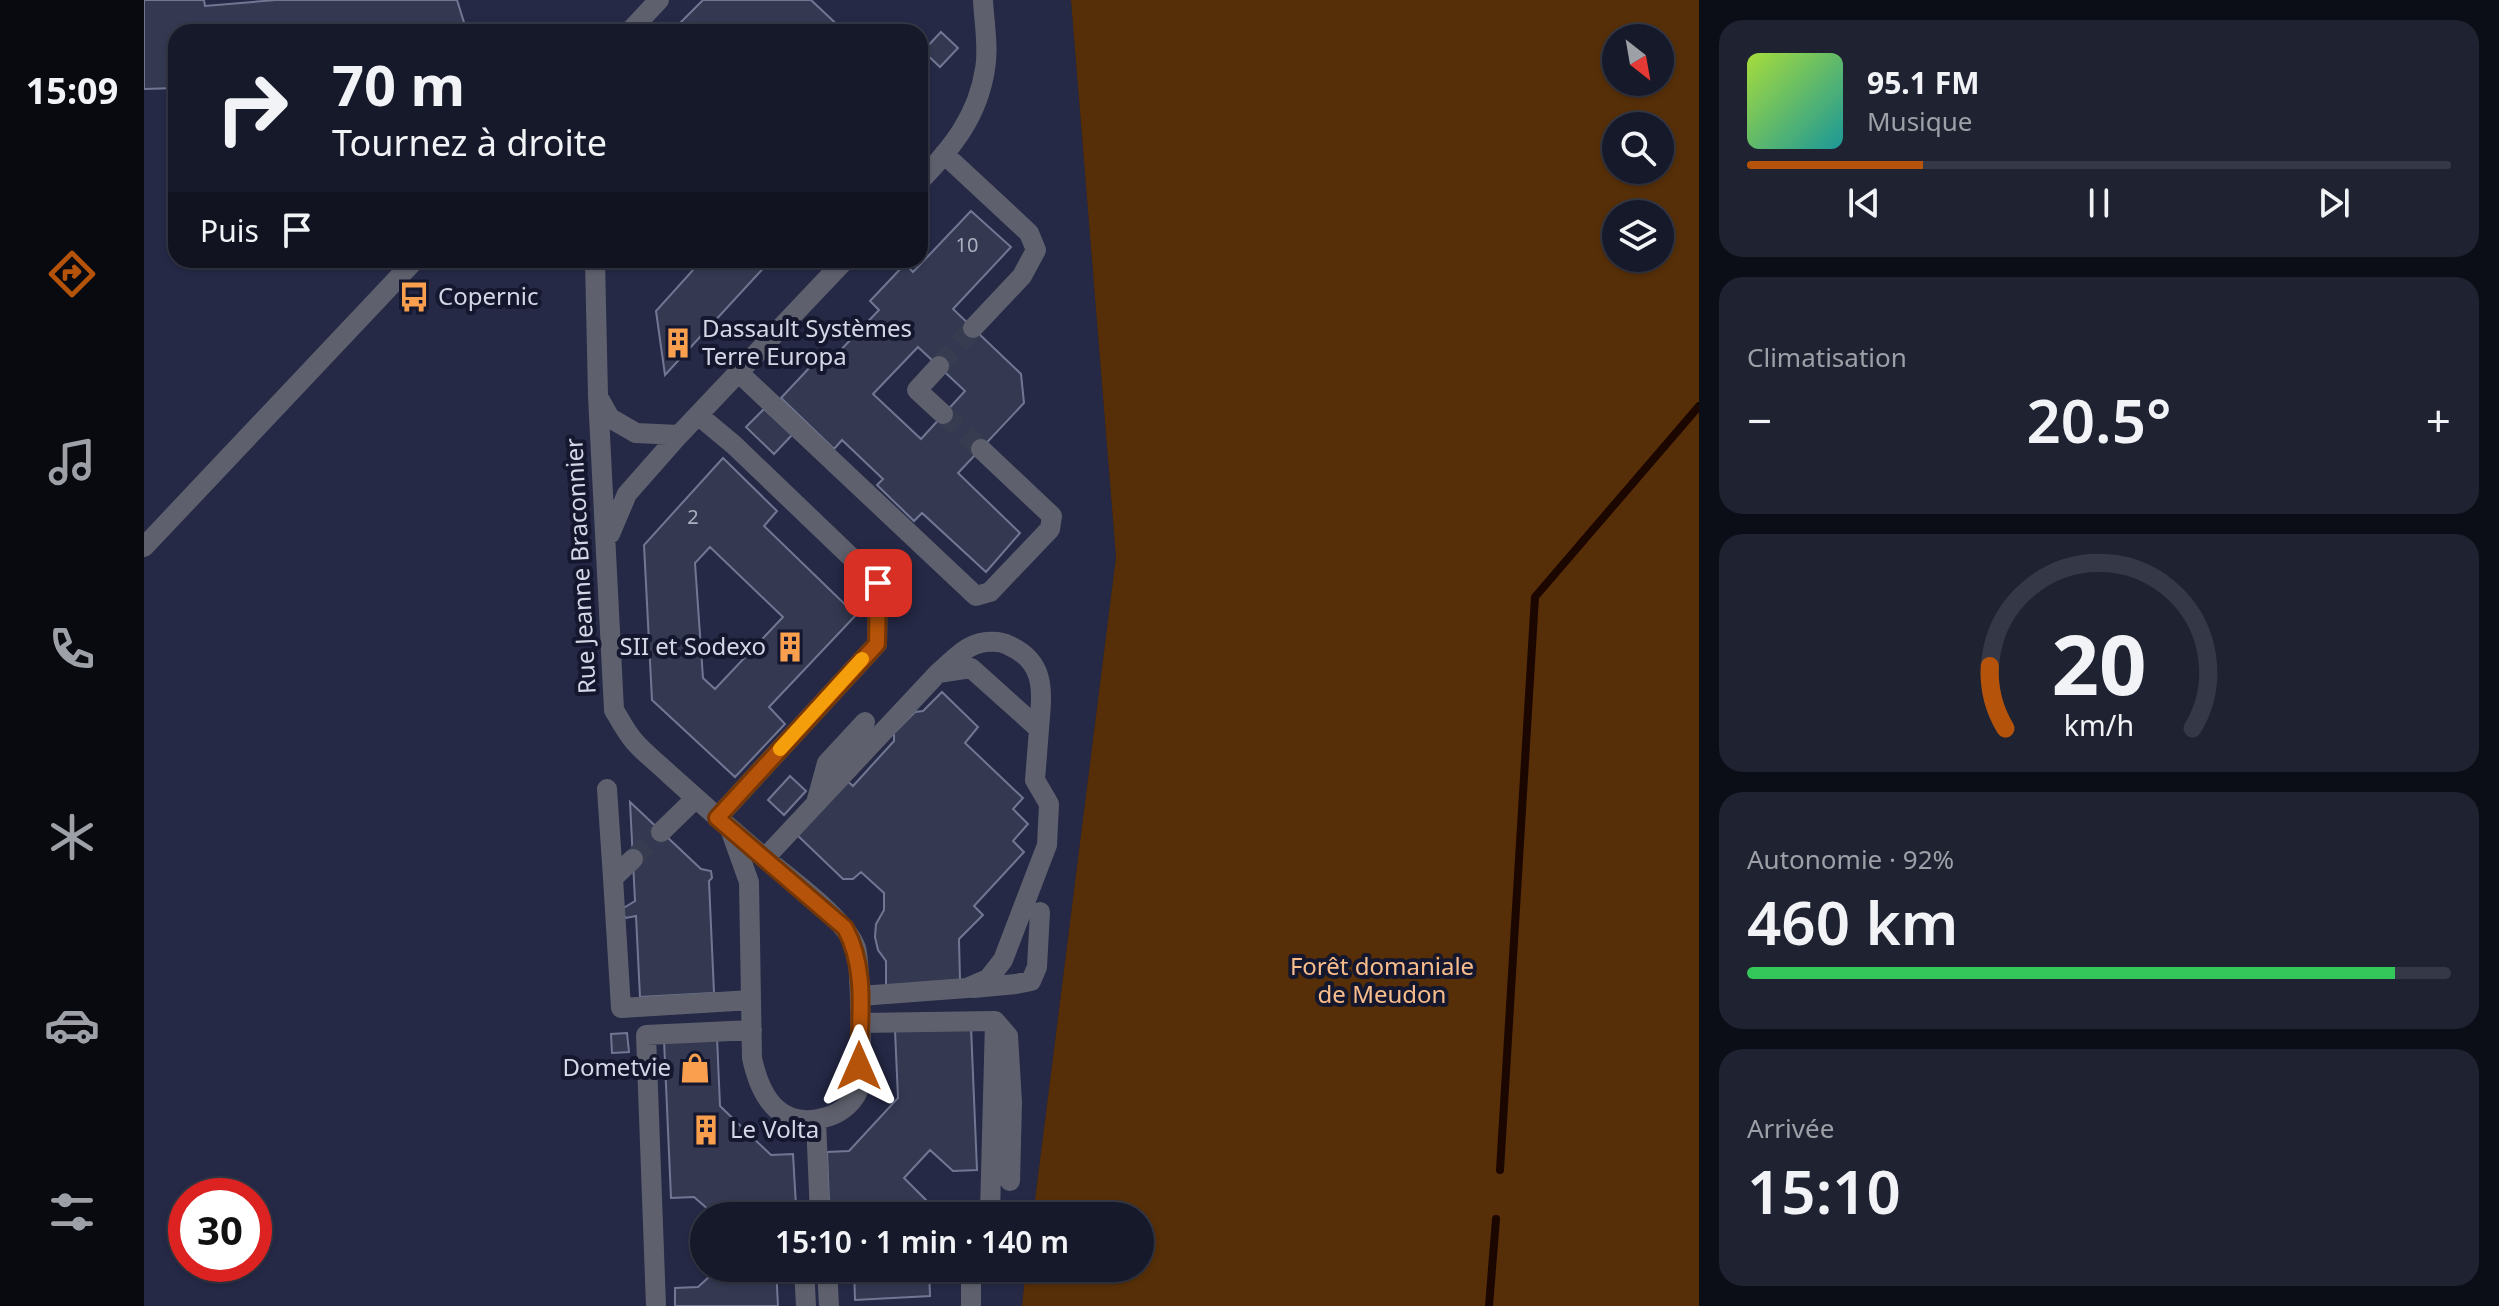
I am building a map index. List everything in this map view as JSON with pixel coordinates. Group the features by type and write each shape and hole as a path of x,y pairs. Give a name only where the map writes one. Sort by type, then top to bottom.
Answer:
{"street":[{"path":"636,24 659,0"},
{"path":"928,172 976,110 986,67 983,0"},
{"path":"944,154 1029,233 1036,250 1022,276 973,328"},
{"path":"144,547 407,268"},
{"name":"Rue Jeanne Braconnier","path":"595,268 598,396 614,710 634,741 724,824 845,928 856,947 860,996 859,1088 843,1112 810,1121 786,1117 758,1085 752,1058 749,882 724,824"},
{"path":"607,546 627,494 837,268"},
{"path":"939,366 917,390 943,414"},
{"path":"738,372 976,596 990,592 1050,529 1052,516 981,449"},
{"name":"Rue Jeanne Braconnier","path":"598,396 610,418 636,433 679,435"},
{"path":"698,415 734,445 878,583 877,644 724,824"},
{"path":"765,858 938,673 972,646 1000,641 1023,652 1038,671 1042,697 1035,780 1049,804 1047,845 1003,960 988,979 967,988"},
{"path":"938,673 971,668 1039,729"},
{"path":"816,803 827,763 865,722"},
{"path":"607,789 621,1008 751,1000"},
{"path":"661,832 696,798"},
{"path":"613,878 633,859"},
{"path":"860,996 1031,981 1037,967 1040,912"},
{"path":"990,1202 995,1021"},
{"path":"860,1023 995,1021 1008,1036 1012,1102 1010,1181"},
{"path":"656,1306 646,1035 752,1030"},
{"path":"807,1202 810,1121"},
{"path":"810,1121 819,1202"},
{"path":"805,1282 806,1306"},
{"path":"828,1282 829,1306"},
{"path":"971,1282 971,1306"}],"shaded area":[{"path":"144,0 1071,0 1116,557 1035,1202 690,1202 690,1282 1025,1282 1022,1306 144,1306"}],"green space":[{"name":"Forêt domaniale de Meudon","path":"1071,0 1699,0 1699,1306 1022,1306 1025,1282 1154,1282 1154,1202 1035,1202 1116,557"}],"building":[{"path":"144,0 204,0 205,6 276,0 457,0 464,24 168,24 168,88 144,89"},
{"path":"703,0 811,0 836,24 679,24"},
{"path":"941,32 958,48 940,67 928,56 928,46"},
{"path":"971,211 1011,247 953,309 1021,374 1024,403 958,473 1020,533 986,572 922,513 914,521 877,485 883,479 842,440 834,449 781,398 826,350 834,357 879,310 870,301 901,268 909,268 913,272 917,268 928,268 928,256","holes":["918,347 965,391 921,439 873,394"]},
{"name":"Dassault Systèmes Terre Europa","path":"695,268 764,268 665,375 656,311"},
{"path":"764,409 792,435 774,454 746,427"},
{"name":"SII et Sodexo","path":"723,458 777,511 764,526 856,615 769,707 785,724 735,777 652,700 644,545","holes":["710,547 783,617 715,689 703,678 695,563"]},
{"path":"942,692 978,727 965,743 1023,798 1013,809 1028,824 1013,841 1024,852 974,906 983,915 959,939 960,981 886,987 886,961 878,950 875,937 876,924 884,910 884,893 861,872 853,879 843,879 795,833 845,779 853,786 894,741 894,733"},
{"path":"790,776 806,791 784,815 768,800"},
{"path":"630,802 701,869 711,871 714,993 640,997 636,916 626,918 622,909 635,901"},
{"path":"971,1027 977,1170 953,1171 930,1150 904,1178 926,1202 829,1202 827,1152 849,1151 898,1098 895,1030"},
{"path":"627,1033 629,1052 612,1053 611,1034"},
{"name":"Le Volta","path":"717,1037 720,1106 771,1155 793,1154 796,1202 700,1202 694,1197 671,1198 664,1040"},
{"path":"703,1282 777,1282 778,1306 675,1306 675,1288 698,1287"},
{"path":"854,1282 930,1282 930,1296 855,1300"}],"waterway":[{"path":"1500,1170 1535,597 1699,406"},
{"path":"1489,1306 1496,1219"}],"tunnel":[{"path":"939,366 973,328"},
{"path":"943,414 981,449"},
{"path":"633,859 661,832"}],"slow traffic":[{"path":"780,749 862,659"}],"place":[{"name":"Copernic","path":"414,297"},
{"name":"Dassault Systèmes Terre Europa","path":"678,343"},
{"name":"SII et Sodexo","path":"790,647"},
{"name":"Dometvie","path":"695,1068"},
{"name":"Le Volta","path":"706,1130"}],"route":[{"path":"859,1066 860,968 856,947 845,928 717,818 877,644 878,583"}]}
